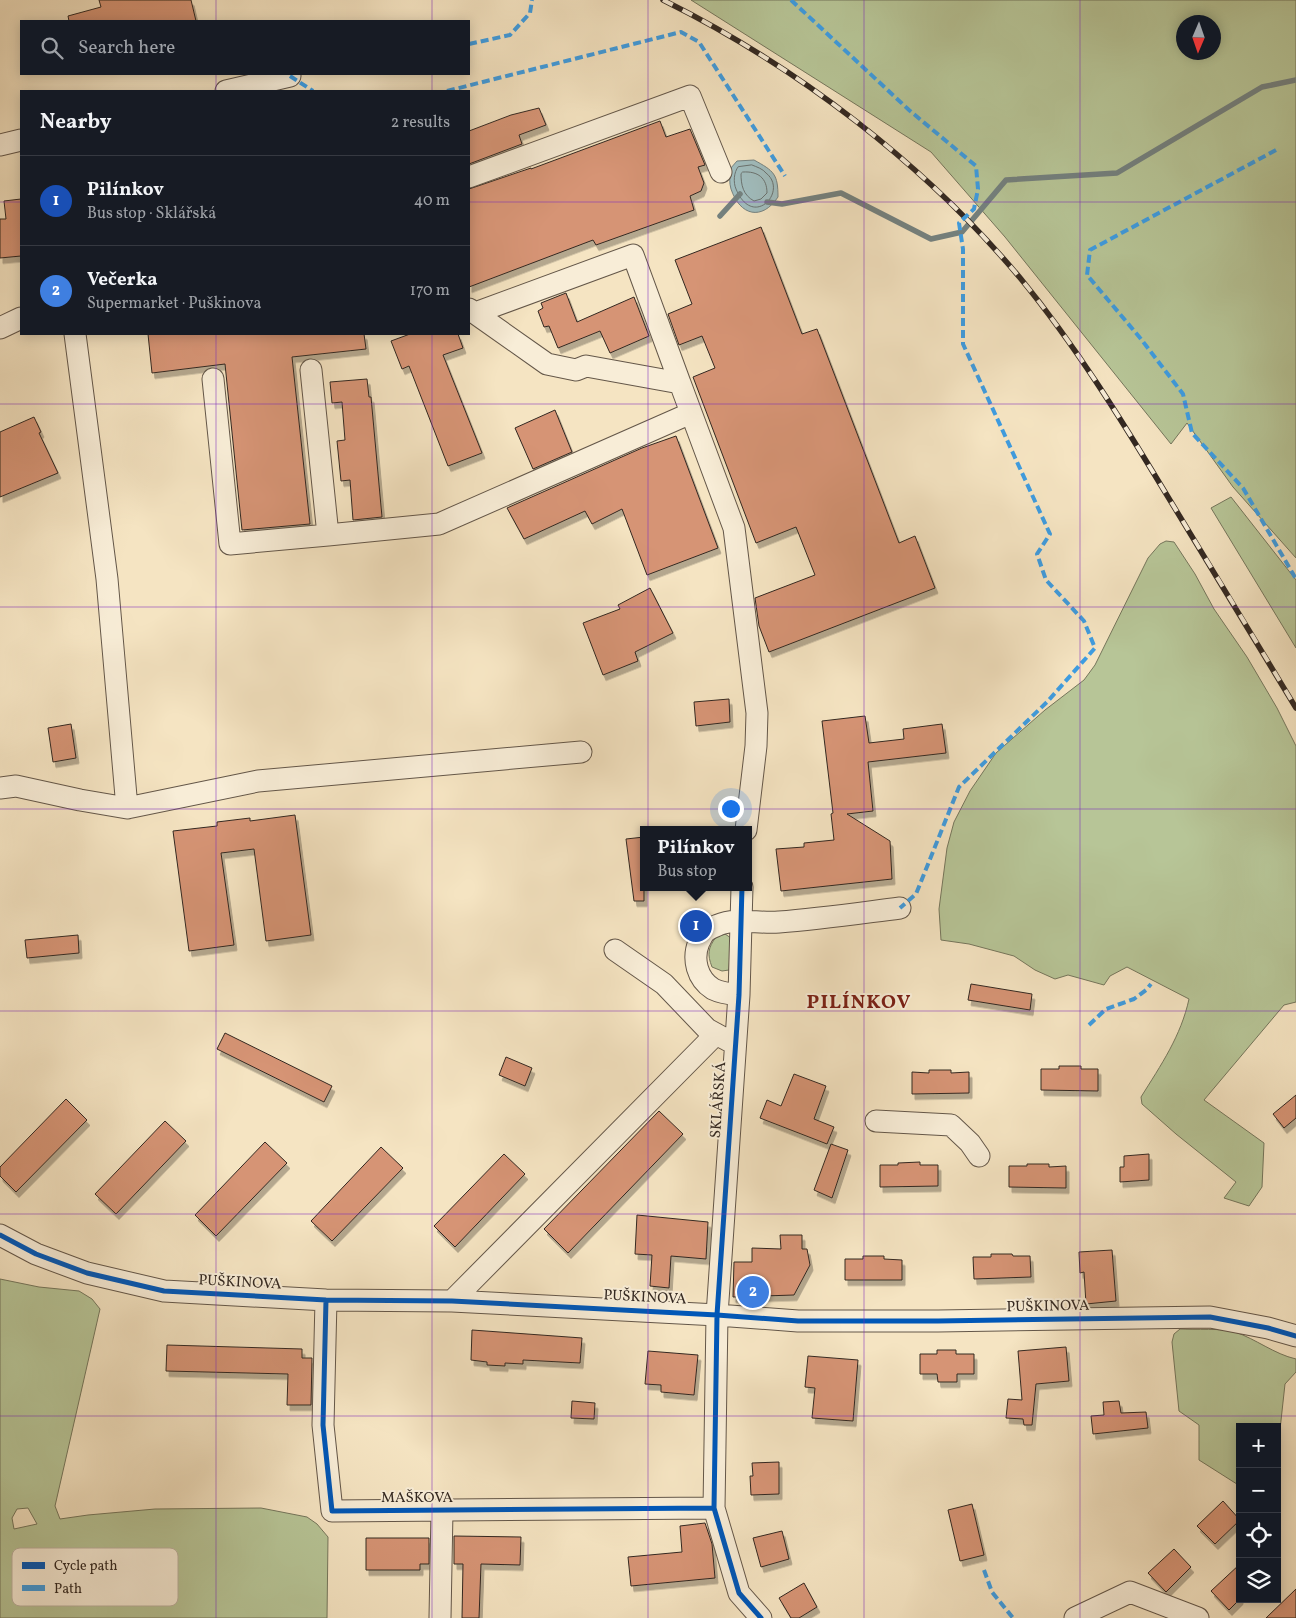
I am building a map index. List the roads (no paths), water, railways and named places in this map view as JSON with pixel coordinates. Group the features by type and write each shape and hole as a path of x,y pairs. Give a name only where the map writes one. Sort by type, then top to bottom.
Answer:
{"street":[{"path":"230,90 290,76"},
{"path":"470,177 690,96 721,172"},
{"path":"0,144 20,140"},
{"path":"472,311 633,255 734,528 757,713 756,746 746,826"},
{"path":"472,311 547,364 576,370 586,366 680,383"},
{"path":"0,328 20,318"},
{"path":"75,335 107,579 127,808"},
{"path":"312,370 328,535"},
{"path":"213,379 230,544 439,524 691,412"},
{"path":"0,788 16,786 127,808 258,781 581,752"},
{"name":"SKLÁŘSKÁ","path":"717,1315 739,995 742,891"},
{"path":"739,995 723,993 713,988 704,981 698,971 696,949 703,933 720,924 740,921 777,923 900,908"},
{"path":"615,950 664,984 707,1030 736,1044"},
{"path":"452,1301 716,1034"},
{"path":"876,1121 951,1125 970,1143 979,1156"},
{"name":"PUŠKINOVA","path":"0,1235 36,1254 87,1273 164,1291 326,1300 452,1301 798,1321 1210,1317 1268,1328 1296,1336"},
{"name":"MAŠKOVA","path":"326,1300 323,1425 332,1511 714,1508"},
{"path":"717,1315 714,1508 739,1593 761,1618"},
{"name":"MAŠKOVA","path":"440,1618 442,1511"},
{"path":"1075,1618 1130,1592 1198,1618"}],"water":[{"path":"754,160 774,174 778,189 778,197 772,205 758,212 746,210 740,205 735,198 730,184 730,169 737,161"}],"waterway":[{"path":"767,202 782,204 841,193 931,239 962,232 1006,180 1117,173 1262,87 1296,80"},
{"path":"720,216 740,194"}],"railway":[{"path":"663,0 713,26 762,55 856,121 943,196 984,237 1041,304 1097,383 1296,708"}],"place":[{"name":"Pilínkov","path":"696,926"},
{"name":"Večerka","path":"753,1292"}],"district":[{"name":"PILÍNKOV","path":"859,1003"}]}
